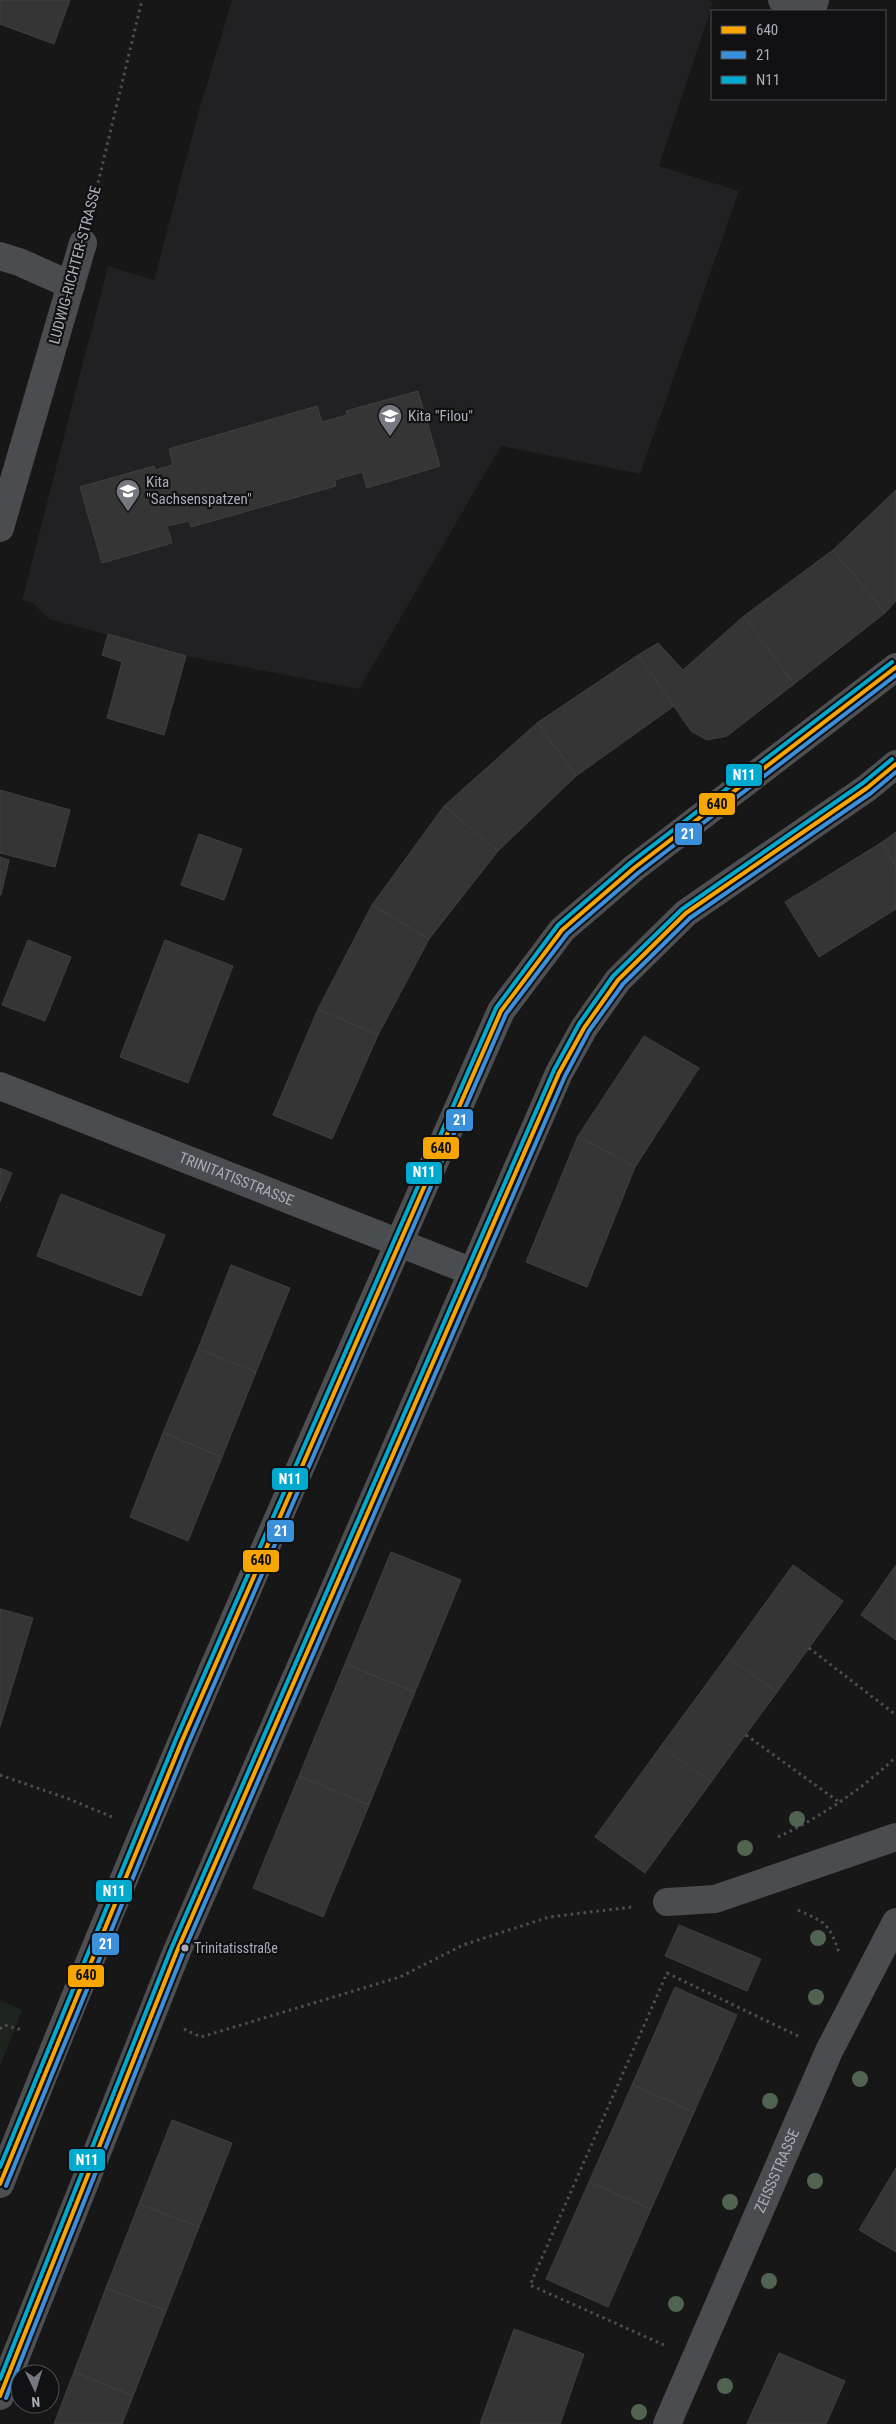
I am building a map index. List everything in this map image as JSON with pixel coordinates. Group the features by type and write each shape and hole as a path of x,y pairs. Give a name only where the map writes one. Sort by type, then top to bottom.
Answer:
{"main road":[{"path":"0,2184 56,2042 216,1658 501,1011 562,930 634,868 896,667"},
{"path":"0,2396 152,2014 221,1847 559,1073 584,1028 618,980 686,913 868,788 896,764"}],"street":[{"path":"782,0 812,9 815,0"},
{"name":"LUDWIG-RICHTER-STRASSE","path":"0,528 83,243"},
{"path":"0,256 19,262 72,285"},
{"name":"TRINITATISSTRASSE","path":"0,1086 473,1272"},
{"path":"667,1902 715,1899 896,1838"},
{"name":"ZEISSSTRASSE","path":"667,2424 829,2051 896,1922"}],"path":[{"name":"LUDWIG-RICHTER-STRASSE","path":"83,243 142,0"},
{"path":"809,1648 896,1715"},
{"path":"746,1735 839,1802"},
{"path":"773,1840 839,1802 873,1779 896,1757"},
{"path":"0,1775 69,1799 111,1817"},
{"path":"152,2014 201,2037 400,1977 463,1945 550,1917 667,1902"},
{"path":"791,1906 825,1923 832,1934 856,1998"},
{"path":"696,2359 530,2285 667,1974 829,2051"}],"shaded area":[{"path":"232,0 708,0 713,2 659,166 739,191 640,474 501,446 359,689 186,656 49,619 32,603 22,600 108,266 154,280 198,114"},
{"path":"0,2000 22,2010 0,2066"}],"building":[{"path":"0,0 70,0 54,44 0,24"},
{"path":"418,391 440,466 367,488 362,472 335,480 336,486 191,527 189,521 167,526 172,543 102,563 80,487 154,466 155,470 173,465 169,449 317,406 322,422 347,415 346,411"},
{"path":"896,490 896,601 885,613 833,550"},
{"path":"833,550 885,613 794,684 744,616"},
{"path":"744,616 794,684 727,736 707,740 691,731 638,655 658,643 683,670"},
{"path":"108,634 186,656 164,735 107,718 122,662 102,655"},
{"path":"638,655 674,706 576,776 537,723"},
{"path":"537,723 576,776 498,851 444,806"},
{"path":"0,790 70,810 55,867 0,853"},
{"path":"444,806 498,851 429,939 372,905"},
{"path":"896,832 896,866 881,843"},
{"path":"199,834 242,849 224,900 181,885"},
{"path":"881,843 896,866 896,909 819,957 785,902"},
{"path":"0,857 9,860 1,895 0,895"},
{"path":"372,905 429,939 378,1035 318,1009"},
{"path":"28,940 71,957 45,1021 2,1005"},
{"path":"165,940 233,966 188,1083 120,1057"},
{"path":"318,1009 378,1035 332,1139 273,1115"},
{"path":"644,1036 699,1068 635,1167 578,1136"},
{"path":"578,1136 635,1167 587,1287 526,1262"},
{"path":"0,1168 12,1173 0,1202"},
{"path":"61,1194 165,1235 141,1296 37,1256"},
{"path":"231,1265 290,1288 256,1372 198,1349"},
{"path":"198,1349 256,1372 222,1457 163,1433"},
{"path":"163,1433 222,1457 188,1541 130,1517"},
{"path":"391,1552 461,1580 415,1692 345,1664"},
{"path":"793,1565 843,1601 777,1692 727,1656"},
{"path":"896,1565 896,1640 861,1615"},
{"path":"0,1609 33,1618 0,1727"},
{"path":"727,1656 777,1692 711,1782 661,1746"},
{"path":"345,1664 415,1692 369,1805 299,1776"},
{"path":"661,1746 711,1782 645,1873 595,1837"},
{"path":"299,1776 369,1805 323,1917 253,1888"},
{"path":"679,1925 761,1959 747,1991 665,1956"},
{"path":"675,1987 737,2015 694,2112 632,2085"},
{"path":"632,2085 694,2112 651,2209 589,2182"},
{"path":"172,2120 232,2143 199,2227 139,2204"},
{"path":"896,2168 896,2252 859,2230"},
{"path":"589,2182 651,2209 608,2307 546,2279"},
{"path":"139,2204 199,2227 166,2311 106,2288"},
{"path":"106,2288 166,2311 133,2396 74,2372"},
{"path":"514,2329 584,2354 560,2424 480,2424"},
{"path":"779,2353 845,2381 826,2424 747,2424"},
{"path":"74,2372 133,2396 122,2424 54,2424 58,2414 60,2414 60,2408"}],"transit line":[{"name":"N11","path":"0,2167 176,1739 496,1008 558,925 630,863 892,662"},
{"name":"640","path":"0,2184 182,1741 501,1011 562,930 634,868 896,667"},
{"name":"21","path":"6,2186 188,1744 506,1014 567,934 638,873 896,675"},
{"name":"N11","path":"0,2379 171,1949 554,1070 579,1024 613,976 682,909 863,783 892,759"},
{"name":"640","path":"0,2396 177,1951 559,1073 584,1028 618,980 686,913 867,788 896,764"},
{"name":"21","path":"6,2398 183,1953 565,1076 589,1031 623,984 690,918 871,793 896,772"}],"place":[{"name":"Kita \"Filou\"","path":"390,437"},
{"name":"Kita \"Sachsenspatzen\"","path":"128,512"},
{"name":"Trinitatisstraße","path":"185,1948"}]}
